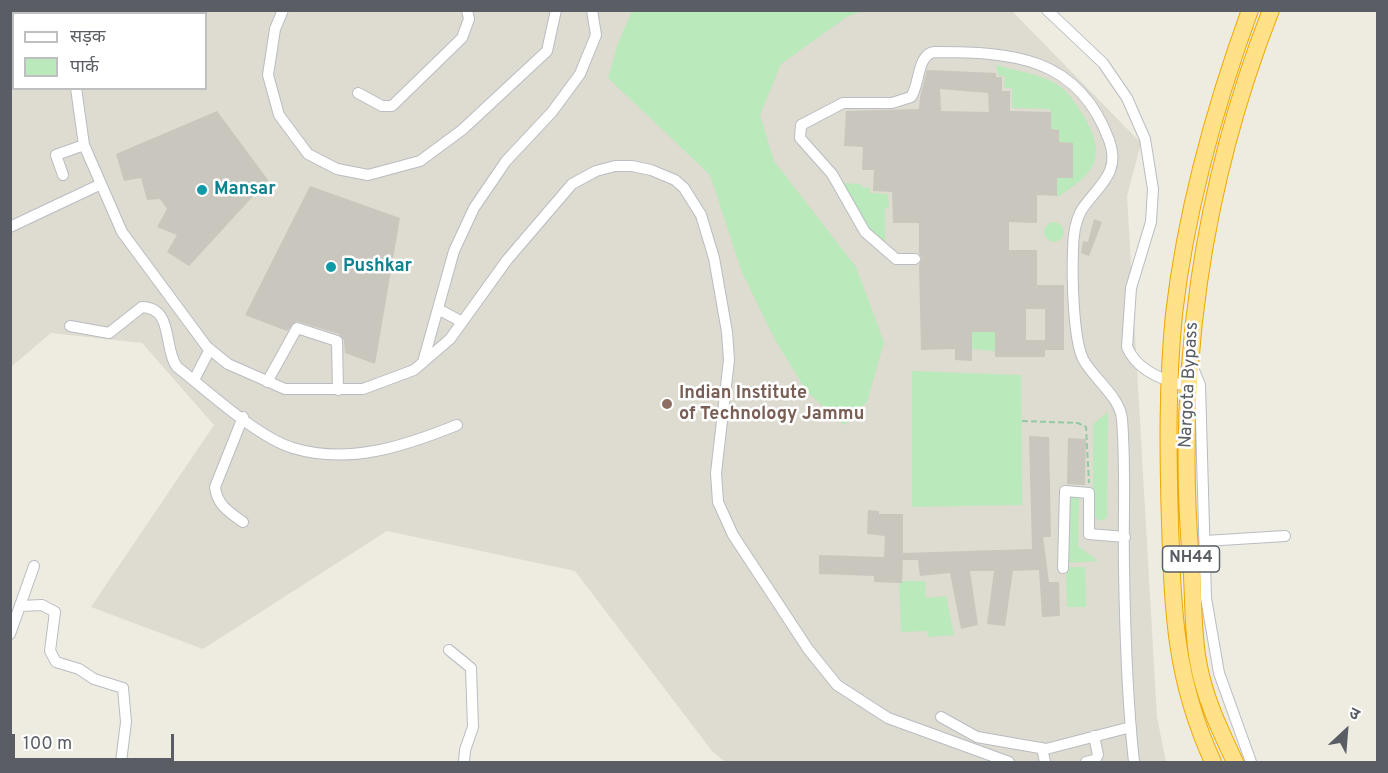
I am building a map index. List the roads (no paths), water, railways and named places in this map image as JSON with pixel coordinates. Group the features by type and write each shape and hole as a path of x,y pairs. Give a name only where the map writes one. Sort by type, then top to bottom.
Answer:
{"highway":[{"name":"Nargota Bypass","path":"1213,762 1191,708 1174,630 1167,465 1169,382 1179,278 1196,188 1223,88 1250,10"},
{"name":"Nargota Bypass","path":"1235,762 1205,691 1194,635 1188,509 1187,386 1200,269 1215,195 1241,94 1270,10"}],"street":[{"path":"283,10 275,29 268,75 279,115 308,154 337,169 369,176 420,161 462,130 547,51 556,10"},
{"path":"358,93 382,106 392,106 462,38 469,20 467,10"},
{"path":"423,362 454,250 474,207 506,161 552,112 580,74 596,35 592,10"},
{"path":"1047,10 1103,63 1127,98 1146,139 1153,189 1151,222 1131,288 1127,347 1143,368 1169,382 1187,386"},
{"path":"915,259 896,259 865,232 832,174 800,138 801,125 843,103 892,103 912,98 917,89 923,58 927,53 978,52 1030,61 1060,73 1074,83 1110,141 1112,159 1105,182 1081,212 1073,253 1077,338 1082,355 1122,415 1124,568 1134,762"},
{"path":"76,90 84,145 99,185 122,232 183,317 210,349 228,364 285,389 363,389 414,370 450,339 507,260 572,184 596,171 615,166 651,170 675,180 684,188 701,215 714,258 727,332 729,360 716,473 718,502 733,535 808,649 837,685 888,718 1009,762"},
{"path":"63,175 56,155 84,145"},
{"path":"10,227 99,185"},
{"path":"70,326 109,333 142,307 154,309 163,320 171,359 177,367 243,417 291,448 328,454 365,453 406,445 457,425"},
{"path":"438,309 462,322"},
{"path":"267,382 297,328 337,341 338,390"},
{"path":"194,380 210,349"},
{"path":"1190,354 1200,385 1206,598 1219,673 1251,762"},
{"path":"243,417 215,487 216,497 222,506 243,522"},
{"path":"1064,568 1065,491 1089,493 1089,534 1125,537"},
{"path":"1205,541 1285,536"},
{"path":"10,634 34,566"},
{"path":"21,606 42,605 55,612 50,651 56,662 79,669 94,679 123,688 126,722 122,762"},
{"path":"449,650 471,668 473,727 465,750 464,762"},
{"path":"941,717 977,737 1042,748 1131,727"},
{"path":"1086,762 1095,760 1098,755 1094,736"},
{"path":"1042,748 1045,762"}],"place":[{"name":"Mansar","path":"202,190"},
{"name":"Pushkar","path":"331,267"},
{"name":"Indian Institute of Technology Jammu","path":"667,404"}]}
